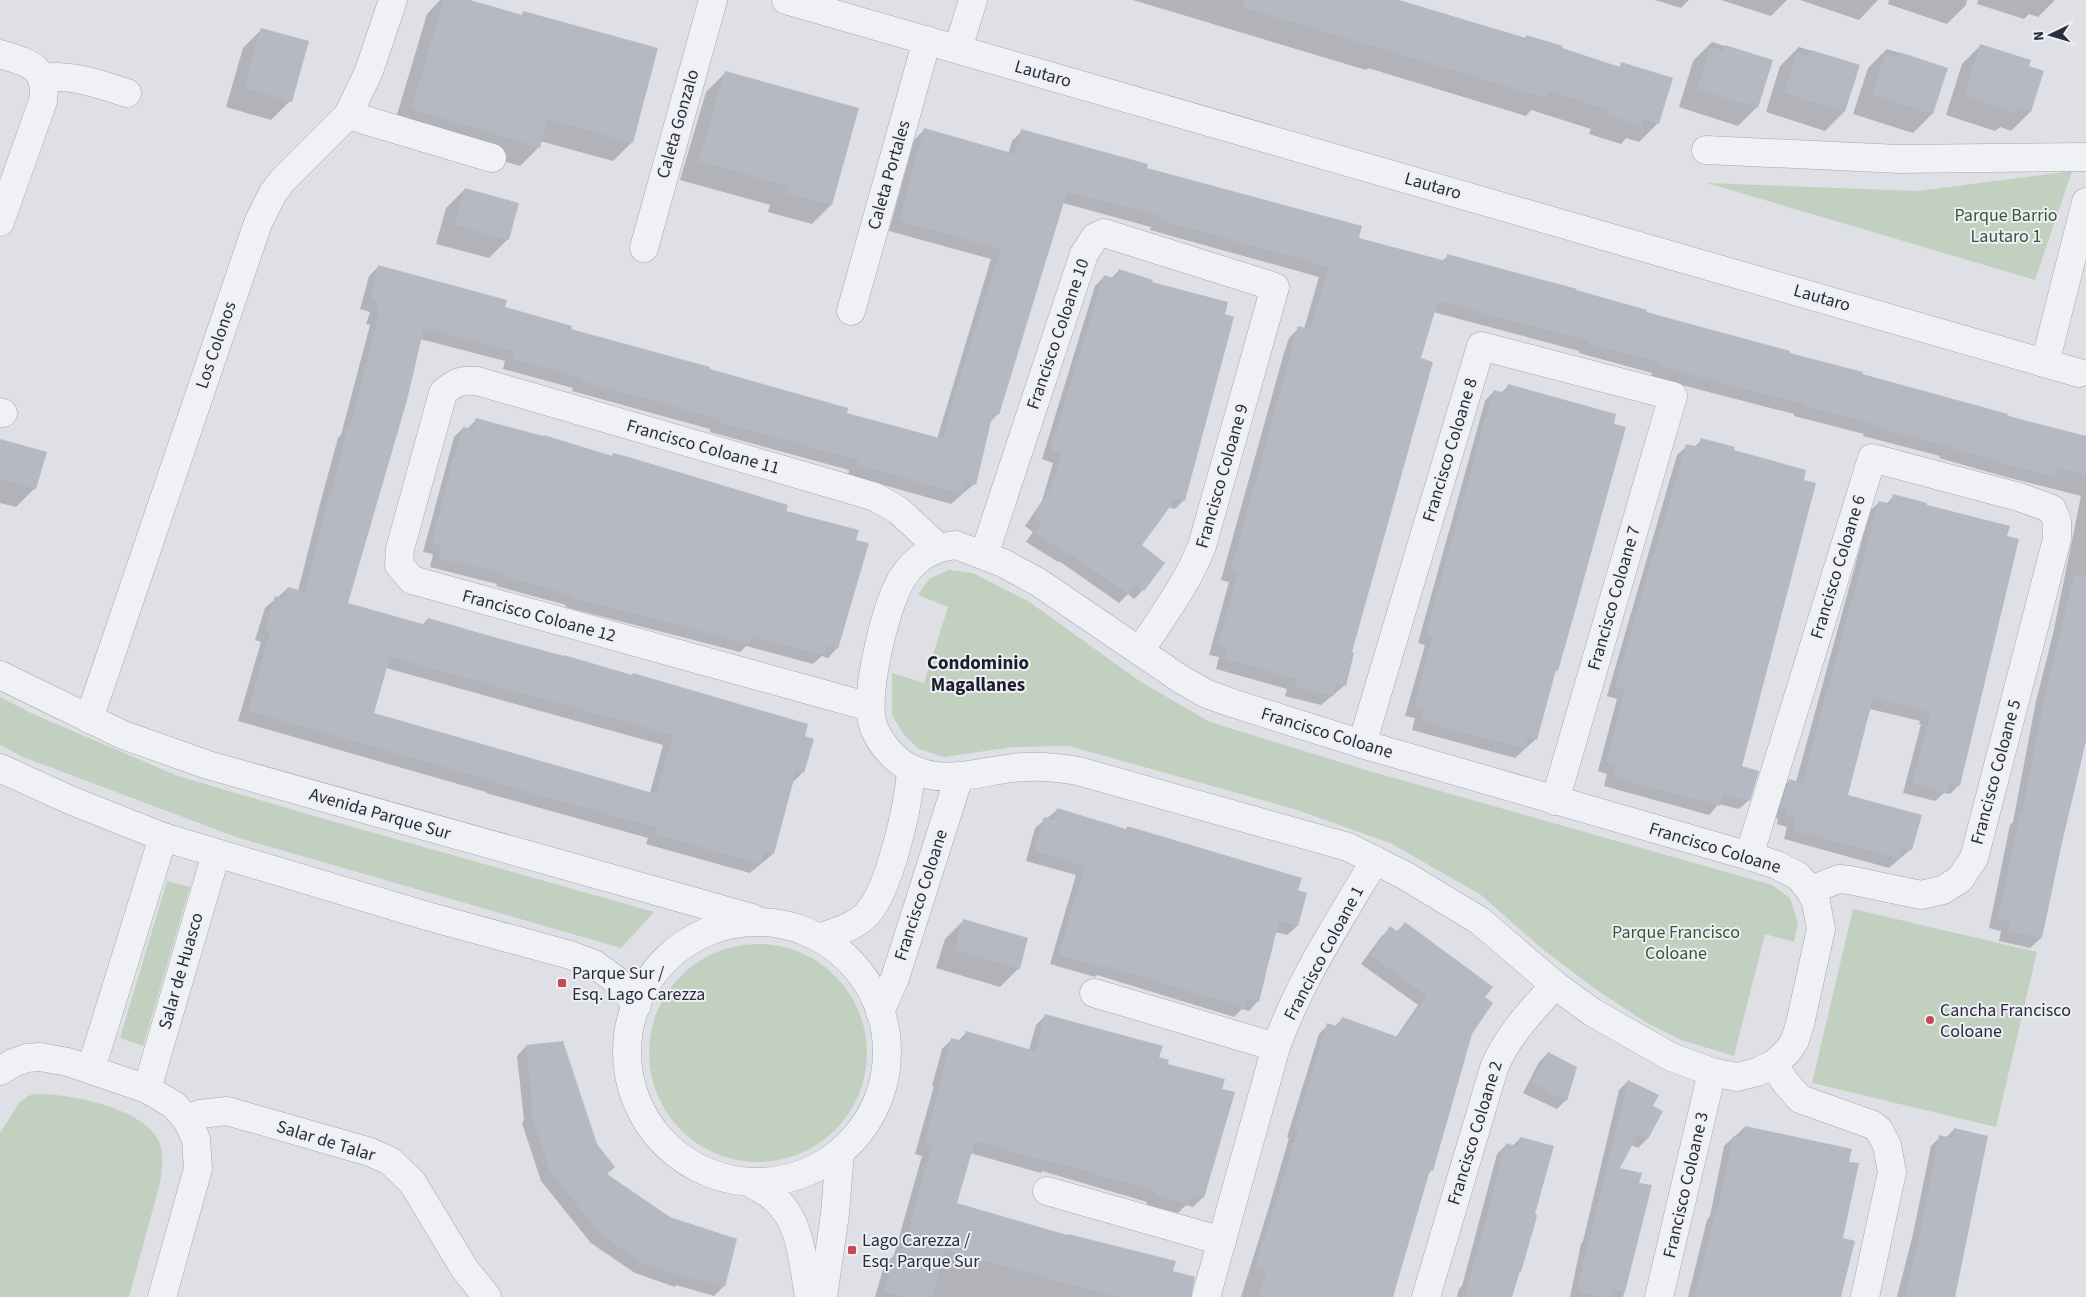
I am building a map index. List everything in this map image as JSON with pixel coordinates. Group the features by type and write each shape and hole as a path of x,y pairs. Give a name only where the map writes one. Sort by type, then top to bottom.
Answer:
{"street":[{"name":"Los Colonos","path":"89,719 258,223 273,193 282,181 348,115 369,71 393,0"},
{"name":"Caleta Gonzalo","path":"644,248 713,0"},
{"path":"958,49 973,0"},
{"name":"Lautaro","path":"793,1 2079,373"},
{"name":"Caleta Portales","path":"851,311 927,40"},
{"path":"0,54 28,62 43,78 45,87 43,101 0,222"},
{"path":"43,78 61,76 77,78 127,93"},
{"path":"348,115 492,158"},
{"path":"1706,150 1898,160 2086,158"},
{"path":"2045,363 2086,202"},
{"name":"Francisco Coloane 10","path":"984,555 1084,254 1095,237 1104,233 1275,287"},
{"name":"Francisco Coloane 9","path":"1140,651 1195,565 1275,287"},
{"name":"Francisco Coloane 8","path":"1362,744 1481,346 1673,396"},
{"name":"Francisco Coloane 11","path":"452,384 464,380 477,381 875,497 898,510 938,548"},
{"name":"Francisco Coloane 12","path":"452,384 444,393 400,550 399,565 412,580 870,707"},
{"name":"Francisco Coloane 7","path":"1555,801 1673,396"},
{"name":"Francisco Coloane 6","path":"1749,856 1872,458 2019,497 2052,509"},
{"name":"Francisco Coloane 5","path":"1810,890 1840,879 1921,895 1943,890 1960,879 1974,858 2057,539 2057,521 2052,509"},
{"name":"Francisco Coloane","path":"956,545 984,555 1038,582 1182,680 1207,694 1362,744 1749,856 1789,870 1798,876 1810,890 1818,911 1821,929 1800,1024 1788,1051 1774,1064 1757,1072 1737,1077 1712,1072 1671,1057 1592,1012 1554,985 1480,921 1436,893 1348,847 1078,770 1053,767 1022,767 959,777 928,774 911,769 892,755 875,730 870,707 873,669 898,588 902,578 918,560 938,548 956,545"},
{"name":"Avenida Parque Sur","path":"0,675 89,719 147,744 208,765 770,923"},
{"path":"0,768 70,800 162,838 427,916 570,955 594,964 616,980 637,1004"},
{"path":"819,938 856,923 867,914 876,902 903,821 909,794 911,769"},
{"name":"Francisco Coloane","path":"880,1012 895,978 959,777"},
{"path":"91,1069 162,838"},
{"name":"Salar de Huasco","path":"147,1089 216,854"},
{"name":"Francisco Coloane 1","path":"1206,1297 1276,1047 1289,1012 1301,986 1374,860"},
{"path":"770,923 788,926 819,938 846,957 857,969 866,982 880,1012 884,1028 886,1062 879,1096 863,1126 840,1152 817,1168 791,1178 749,1182 717,1176 688,1162 663,1142 648,1122 637,1100 628,1069 628,1036 637,1004 653,975 676,951 689,941 704,933 737,924 770,923"},
{"name":"Francisco Coloane 2","path":"1426,1297 1494,1068 1501,1051 1532,1010 1554,985"},
{"path":"1094,993 1276,1047"},
{"path":"4,1062 40,1057 68,1062 91,1069 147,1089 174,1105 187,1120 196,1139 198,1169 162,1297"},
{"path":"1774,1064 1785,1082 1800,1099 1873,1125 1879,1130 1887,1145 1892,1172 1865,1297"},
{"name":"Francisco Coloane 3","path":"1659,1297 1712,1072"},
{"name":"Salar de Talar","path":"187,1120 200,1114 227,1111 370,1152 390,1161 412,1182 464,1268 487,1297"},
{"path":"823,1297 835,1214 840,1152"},
{"path":"749,1182 776,1200 790,1218 801,1250 809,1297"},
{"path":"1047,1191 1222,1241"}],"green space":[{"name":"Parque Barrio Lautaro 1","path":"2072,171 2035,280 1707,183 1918,191"},
{"name":"Parque Francisco Coloane","path":"949,570 973,573 1028,601 1141,682 1210,722 1366,770 1772,885 1790,898 1798,923 1794,942 1765,934 1734,1056 1681,1040 1647,1023 1594,988 1541,948 1481,895 1390,843 1294,809 1069,746 1013,747 944,757 919,749 904,735 892,715 892,673 924,683 948,607 918,595 929,579"},
{"path":"0,697 33,714 178,776 654,912 621,948 236,837 23,757 0,745"},
{"path":"167,881 190,887 143,1046 120,1038"},
{"path":"1853,909 2037,952 1996,1127 1812,1083"},
{"path":"747,944 769,944 800,952 819,962 835,976 849,992 859,1011 867,1042 863,1085 859,1095 849,1114 835,1130 819,1144 790,1158 769,1162 747,1162 726,1158 697,1144 667,1114 653,1085 649,1064 649,1042 653,1021 667,992 697,962 726,948"},
{"path":"35,1094 67,1096 105,1105 123,1112 140,1121 152,1131 160,1144 162,1168 160,1183 129,1297 0,1297 0,1133 19,1103 28,1096"}],"building":[{"path":"444,0 470,0 522,15 523,11 658,48 633,143 547,119 540,148 411,109"},
{"path":"1244,0 1399,0 1526,38 1526,35 1563,46 1562,48 1620,67 1621,62 1673,78 1659,124 1643,119 1641,125 1607,115 1609,110 1548,91 1546,98 1242,7"},
{"path":"261,28 309,41 292,102 244,88"},
{"path":"1980,44 2031,60 2029,66 2044,71 2031,112 2017,108 2015,113 1964,96"},
{"path":"1725,45 1773,60 1758,108 1697,89 1710,47 1723,51"},
{"path":"1811,50 1860,65 1845,112 1784,93 1796,52 1809,56"},
{"path":"1899,52 1948,68 1933,114 1872,95 1885,54 1898,58"},
{"path":"725,71 859,108 832,205 787,193 788,186 699,161"},
{"path":"924,128 1015,154 1021,129 1148,164 1147,168 1362,226 1359,238 1446,261 1447,254 1577,289 1647,310 1646,312 1863,372 1862,374 2008,414 2007,416 2086,436 2086,475 2057,468 2055,477 2016,467 1949,446 1872,426 1873,424 1803,406 1804,404 1661,367 1662,363 1588,343 1588,341 1438,301 1421,358 1433,362 1352,652 1354,653 1346,686 1336,684 1333,696 1295,686 1297,679 1225,659 1228,647 1218,645 1238,572 1231,570 1298,326 1310,329 1329,267 1160,220 1161,216 1067,192 999,415 993,413 976,485 966,482 963,494 857,465 859,460 719,422 720,419 581,381 582,378 512,359 514,351 424,328 407,400 348,603 426,625 428,618 632,675 633,673 808,724 805,736 814,739 804,773 796,771 774,854 764,852 761,864 655,834 657,828 248,711 270,632 265,630 275,596 284,599 288,587 305,592 330,492 348,426 350,427 379,315 376,314 379,302 370,299 378,265 507,300 505,307 572,326 571,329 710,367 710,369 848,408 847,413 943,439 958,383 1001,249 899,221","holes":["390,657 673,735 656,794 374,713"]},
{"path":"465,188 519,203 509,240 454,225"},
{"path":"1119,269 1153,280 1152,282 1228,302 1225,314 1234,317 1185,501 1173,498 1172,504 1142,545 1165,563 1144,591 1136,585 1129,595 1069,553 1035,533 1041,522 1033,517 1050,490 1062,453 1050,450 1104,275 1116,279"},
{"path":"1508,384 1616,414 1614,424 1626,427 1537,740 1528,737 1525,749 1421,721 1424,709 1414,707 1433,636 1426,634 1488,409 1494,390 1505,393"},
{"path":"476,418 544,435 612,456 613,453 632,458 788,505 786,511 859,530 856,540 869,543 838,649 827,646 824,655 752,636 750,644 574,598 575,596 505,577 505,574 439,558 441,545 432,543 453,460 463,427 473,429"},
{"path":"1701,438 1735,447 1734,450 1806,470 1804,480 1816,483 1742,766 1759,771 1750,801 1723,794 1720,806 1613,777 1616,765 1606,762 1625,690 1615,687 1666,512 1686,444 1698,447"},
{"path":"0,439 47,452 36,489 0,479"},
{"path":"1893,494 1927,503 1927,505 2010,526 2007,536 2019,539 1960,786 1949,782 1946,793 1912,783 1930,715 1928,712 1873,698 1848,795 1922,815 1912,850 1902,848 1900,859 1793,830 1795,818 1786,815 1787,810 1780,808 1789,779 1802,783 1879,501 1891,504"},
{"path":"2074,575 2086,577 2086,741 2042,938 2008,931 2010,921 1998,918 2020,813 2022,814 2046,690"},
{"path":"1057,808 1126,829 1127,826 1302,878 1298,890 1307,893 1298,926 1279,921 1259,1002 1247,999 1245,1008 1106,966 1105,968 1058,955 1085,866 1034,851 1044,817 1054,820"},
{"path":"963,919 1028,938 1020,969 954,950"},
{"path":"1405,922 1493,987 1485,997 1493,1003 1472,1034 1433,1171 1430,1170 1393,1297 1259,1297 1267,1270 1255,1266 1298,1129 1295,1128 1327,1023 1339,1027 1342,1017 1398,1037 1427,996 1370,955 1390,926 1398,932"},
{"path":"1045,1014 1163,1046 1159,1057 1169,1060 1168,1064 1225,1079 1222,1089 1235,1092 1204,1198 1192,1194 1189,1204 1156,1195 1157,1192 1052,1161 1052,1163 975,1141 957,1203 1067,1235 1176,1261 1173,1271 1195,1277 1191,1297 1116,1297 945,1250 932,1297 902,1297 884,1292 894,1254 901,1256 932,1146 924,1144 943,1076 941,1076 951,1038 963,1041 966,1031 1035,1051"},
{"path":"563,1041 597,1144 615,1167 607,1174 670,1217 737,1239 725,1287 685,1278 644,1264 600,1234 550,1171 530,1112 533,1111 526,1045"},
{"path":"1548,1052 1577,1067 1567,1101 1532,1083"},
{"path":"1628,1080 1659,1095 1653,1106 1663,1111 1648,1139 1638,1134 1620,1168 1642,1173 1639,1183 1652,1185 1625,1292 1613,1289 1611,1297 1604,1297 1577,1291"},
{"path":"1745,1126 1852,1149 1849,1162 1859,1163 1843,1238 1855,1241 1841,1297 1694,1297 1716,1209 1718,1209 1733,1136 1742,1137"},
{"path":"1954,1128 1988,1136 1955,1297 1905,1297 1922,1224 1939,1135 1952,1138"},
{"path":"1520,1137 1554,1146 1521,1272 1512,1297 1465,1297 1506,1143 1517,1147"}],"place":[{"name":"Parque Sur / Esq. Lago Carezza","path":"562,983"},
{"name":"Cancha Francisco Coloane","path":"1930,1020"},
{"name":"Lago Carezza / Esq. Parque Sur","path":"852,1250"}],"district":[{"name":"Condominio Magallanes","path":"978,674"}]}
